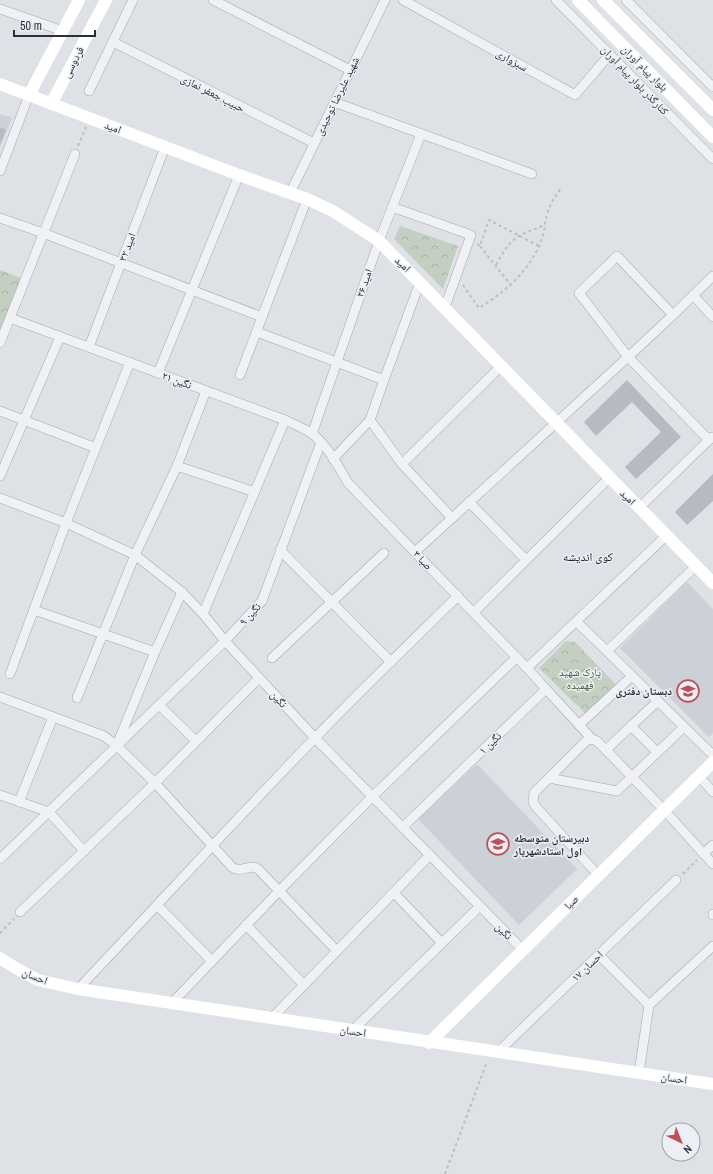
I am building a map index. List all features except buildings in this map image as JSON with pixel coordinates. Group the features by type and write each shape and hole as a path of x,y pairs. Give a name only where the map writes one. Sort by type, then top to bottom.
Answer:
{"main road":[{"name":"فردوسی","path":"29,95 79,0"},
{"name":"فردوسی","path":"51,104 106,0"},
{"name":"بلوار پیام آوران","path":"578,0 713,137"},
{"name":"بلوار پیام آوران","path":"603,0 713,110"},
{"name":"امید","path":"0,84 239,175 307,199 333,211 379,241 713,583"},
{"name":"صبا","path":"429,1043 713,762"},
{"name":"احسان","path":"0,958 14,968 38,980 78,990 429,1043 713,1083"}],"street":[{"path":"89,91 133,0"},
{"path":"212,0 350,70"},
{"name":"شهید علیرضا توحیدی","path":"290,193 385,0"},
{"name":"سبزواری","path":"403,0 575,95 610,54"},
{"name":"کنارگذر بلوار پیام آوران","path":"556,0 713,159"},
{"path":"626,0 713,87"},
{"path":"0,9 63,31"},
{"name":"حبیب جعفر نمازی","path":"112,42 314,143"},
{"path":"0,171 29,95"},
{"path":"334,102 532,174"},
{"name":"امید ۲۶","path":"312,434 379,241 421,134"},
{"name":"امید ۳۲","path":"89,347 165,147"},
{"path":"0,343 75,154"},
{"path":"158,373 239,175"},
{"path":"240,375 307,199"},
{"path":"392,206 471,235 445,307"},
{"path":"0,218 262,317"},
{"path":"640,508 711,438 628,357 579,293 617,256 673,314"},
{"path":"415,552 628,357 713,276"},
{"path":"333,459 370,420 420,282"},
{"path":"693,295 713,317"},
{"name":"نگین ۲۱","path":"10,318 285,420 312,434 333,459"},
{"path":"257,332 384,380"},
{"path":"0,476 60,336"},
{"path":"10,674 66,523 130,362"},
{"path":"402,464 501,366"},
{"path":"77,698 135,555 177,466 206,390"},
{"path":"0,411 96,448"},
{"path":"203,614 285,420"},
{"path":"370,420 402,464 452,518"},
{"name":"نگین ۹","path":"0,859 225,641 262,602 320,442"},
{"name":"صبا ۳","path":"333,459 348,483 517,657"},
{"path":"177,466 255,492"},
{"path":"474,612 609,478"},
{"name":"نگین","path":"0,498 66,523 135,555 182,592 203,614 225,641 315,738 523,950"},
{"path":"469,502 526,560"},
{"path":"528,668 667,535"},
{"path":"280,550 391,662"},
{"path":"272,658 384,553"},
{"path":"607,651 696,566"},
{"path":"117,746 155,652 182,592"},
{"path":"78,990 158,906 212,845 315,738 458,596"},
{"path":"34,610 155,652"},
{"path":"577,622 713,755"},
{"path":"172,1004 279,891 372,797 517,657 592,739 597,741 632,776 713,864"},
{"path":"579,725 632,676"},
{"path":"20,912 155,782 259,678"},
{"name":"نگین ۱","path":"403,827 546,689"},
{"path":"0,698 104,736 117,746 155,782 236,870 254,867 337,951"},
{"path":"606,750 658,701"},
{"path":"159,705 196,741"},
{"path":"19,802 53,717"},
{"path":"631,726 657,752"},
{"path":"549,778 617,791 684,727"},
{"path":"592,739 586,742 534,793 533,802 536,808 598,875"},
{"path":"699,776 713,792"},
{"path":"0,795 49,812 84,851"},
{"path":"703,854 713,845"},
{"path":"271,1019 430,855"},
{"name":"احسان ۱۷","path":"494,1052 599,955 676,880"},
{"path":"394,893 442,943"},
{"path":"158,906 212,961"},
{"path":"352,1031 480,906"},
{"path":"246,926 304,985"},
{"path":"639,1073 649,1005 713,946"},
{"path":"599,955 649,1005"}],"path":[{"path":"75,154 89,118"},
{"path":"456,276 479,308 497,297 523,272 535,255 553,198 562,187"},
{"path":"480,246 489,220 538,246"},
{"path":"496,266 510,242 518,235 545,225"},
{"path":"468,241 480,246 511,284"},
{"path":"676,880 703,854"},
{"path":"0,933 20,912"},
{"path":"445,1174 494,1052"}],"shaded area":[{"path":"0,114 12,118 0,147"},
{"name":"دبستان دفتری","path":"687,582 713,609 713,733 709,737 620,648"},
{"name":"دبیرستان متوسطه اول استادشهریار","path":"477,764 577,869 519,925 418,819"}],"green space":[{"path":"400,226 458,246 443,289 394,239"},
{"path":"0,270 21,278 0,333"},
{"name":"پارک شهید فهمیده","path":"566,641 575,642 621,690 591,719 539,668"}],"place":[{"name":"دبستان دفتری","path":"688,691"},
{"name":"دبیرستان متوسطه اول استادشهریار","path":"498,844"}],"district":[{"name":"کوی اندیشه","path":"588,557"}]}
